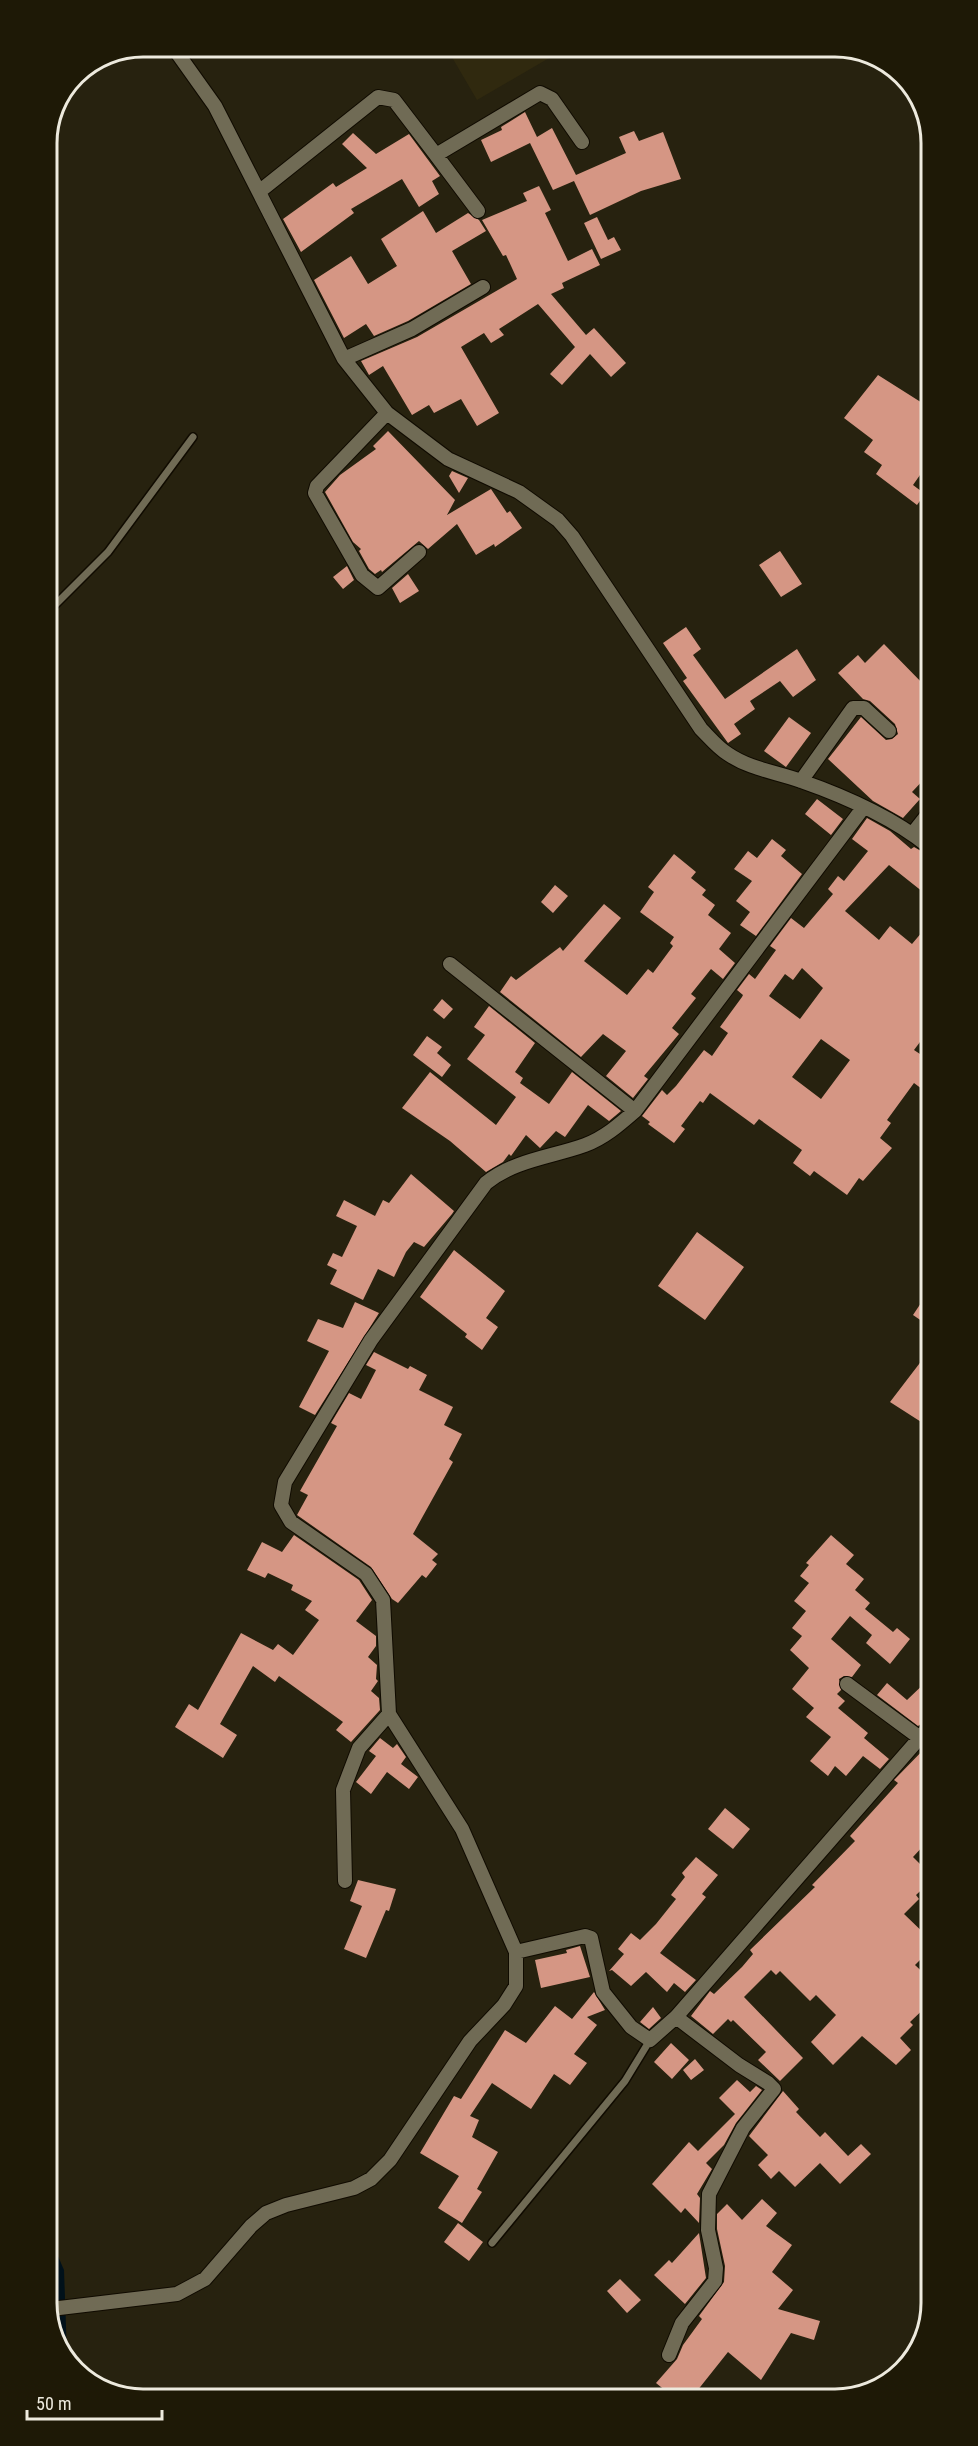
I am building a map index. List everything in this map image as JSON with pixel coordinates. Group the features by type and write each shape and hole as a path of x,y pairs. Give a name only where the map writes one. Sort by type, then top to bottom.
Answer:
{"street":[{"path":"181,57 215,106 344,358 387,413 448,459 519,492 558,520 572,536 701,729 726,753 750,766 801,781 862,808 913,833 921,840"},
{"path":"436,155 540,93 552,99 582,142"},
{"path":"260,191 378,97 394,100 478,211"},
{"path":"344,358 412,329 483,287"},
{"path":"387,413 317,486 315,493 362,575 378,588 419,552"},
{"path":"801,781 853,708 864,708 889,731"},
{"path":"57,2308 167,2297 205,2279 251,2226 266,2213 286,2205 354,2188 378,2173 415,2126 470,2041 504,2005 516,1986 516,1952 462,1829 389,1713 383,1600 374,1582 366,1574 291,1522 281,1505 285,1482 372,1340 486,1183 498,1173 512,1167 587,1144 613,1130 635,1111 862,808"},
{"path":"913,833 921,823"},
{"path":"450,964 635,1111"},
{"path":"516,1952 585,1936 591,1938 603,1992 631,2027 650,2040 676,2017 920,1738 847,1684"},
{"path":"345,1881 343,1790 359,1748 389,1713"},
{"path":"669,2355 682,2323 715,2281 716,2268 708,2230 709,2194 743,2128 774,2089 676,2017"}],"lane":[{"path":"57,603 108,552 193,437"},
{"path":"492,2243 619,2089 644,2054 650,2040"}],"shaded area":[{"path":"452,57 551,57 477,100"},
{"path":"57,2254 64,2270 67,2342 58,2314"}],"building":[{"path":"525,112 537,137 552,128 576,175 626,153 619,137 634,131 639,141 663,132 681,179 641,191 590,215 574,181 553,190 530,143 491,162 481,140 502,130 501,127"},
{"path":"353,133 376,154 409,134 440,176 432,181 439,194 419,207 402,179 351,209 354,213 301,252 283,219 333,183 336,187 367,168 342,144"},
{"path":"539,186 551,210 545,213 568,261 592,249 600,265 562,283 564,288 551,294 586,335 594,328 626,363 611,377 590,354 562,385 550,374 575,347 538,304 499,329 504,335 491,343 484,333 461,347 499,413 477,426 461,399 434,413 429,405 412,415 383,366 369,375 361,361 417,337 517,279 506,255 503,256 482,220 527,201 523,193"},
{"path":"423,211 436,233 468,213 479,220 486,231 452,251 471,284 408,321 374,336 366,324 344,338 314,280 351,256 368,284 397,266 381,239"},
{"path":"597,217 608,240 614,237 621,250 601,259 584,223"},
{"path":"878,375 921,402 921,474 913,485 921,491 921,500 917,505 876,474 882,465 864,452 873,440 844,418"},
{"path":"388,431 455,500 447,515 491,489 507,513 510,511 522,528 495,547 494,544 476,555 457,524 428,549 419,541 382,572 381,570 375,574 369,569 359,551 361,549 353,542 325,492 340,475 376,449 373,446"},
{"path":"452,471 468,478 459,493 449,476"},
{"path":"780,551 802,584 781,597 759,565"},
{"path":"347,566 354,580 343,589 333,577"},
{"path":"408,574 419,591 400,603 392,588"},
{"path":"686,627 701,649 693,655 725,699 797,649 816,680 793,697 780,681 750,701 755,709 734,724 741,734 728,743 683,681 687,678 663,643"},
{"path":"884,644 921,682 921,782 912,792 920,799 903,818 873,801 828,759 861,717 886,740 898,734 895,724 870,701 863,699 838,673 858,655 865,663"},
{"path":"789,717 811,733 786,767 764,751"},
{"path":"817,799 843,819 831,835 805,814"},
{"path":"867,818 890,831 911,849 914,847 921,851 921,890 889,865 845,911 879,940 890,926 912,944 921,933 921,1041 914,1050 921,1055 921,1088 914,1083 887,1120 891,1123 880,1138 892,1148 863,1181 859,1178 847,1195 814,1171 810,1176 793,1163 802,1150 759,1119 754,1125 710,1093 703,1103 700,1101 681,1126 685,1129 674,1143 648,1124 650,1122 642,1116 662,1090 667,1095 704,1050 712,1056 728,1033 720,1027 743,995 737,990 749,974 755,979 776,950 770,946 791,918 804,928 833,894 828,889 838,876 844,881 868,851 852,839","holes":["802,968 823,988 800,1019 769,996 785,974 793,980","821,1039 850,1060 821,1099 792,1077"]},
{"path":"772,839 786,850 781,856 802,874 756,936 740,925 750,912 736,901 752,881 734,869 748,851 757,858"},
{"path":"674,854 696,872 691,878 706,890 702,895 715,905 708,915 731,933 719,949 735,963 723,979 711,969 691,994 696,998 672,1028 679,1034 644,1076 648,1079 633,1098 606,1076 626,1051 603,1034 581,1057 500,992 511,976 516,980 560,947 563,951 604,904 621,918 584,961 627,995 648,969 653,973 673,946 670,943 674,937 640,912 654,892 648,887"},
{"path":"555,885 568,896 553,913 541,902"},
{"path":"442,999 453,1009 444,1019 433,1010"},
{"path":"489,1006 535,1043 515,1072 523,1078 520,1083 549,1104 572,1072 621,1111 609,1121 588,1105 565,1137 556,1131 540,1148 526,1135 511,1156 509,1154 503,1162 486,1172 450,1141 402,1108 430,1072 496,1125 516,1097 467,1059 485,1035 474,1027"},
{"path":"427,1036 442,1047 437,1053 451,1065 442,1077 413,1055"},
{"path":"411,1174 454,1211 452,1214 424,1247 414,1242 406,1252 394,1277 378,1269 363,1300 330,1284 337,1270 327,1265 333,1253 342,1257 357,1226 336,1216 344,1200 375,1216 383,1200 389,1203"},
{"path":"697,1232 744,1267 705,1320 658,1286"},
{"path":"454,1250 505,1291 486,1318 498,1327 482,1350 465,1337 467,1334 420,1297"},
{"path":"355,1302 379,1313 315,1415 299,1407 329,1351 307,1341 318,1319 343,1328"},
{"path":"921,1303 921,1320 913,1315"},
{"path":"374,1352 408,1369 410,1366 427,1375 419,1390 453,1407 444,1425 462,1434 449,1459 453,1462 413,1534 438,1554 432,1560 437,1564 426,1578 422,1575 398,1603 392,1599 371,1567 297,1515 308,1495 300,1491 337,1426 331,1423 349,1393 361,1399 376,1370 366,1365"},
{"path":"921,1361 921,1422 890,1402"},
{"path":"294,1535 359,1580 372,1600 356,1621 376,1636 376,1646 368,1657 377,1665 376,1679 378,1681 371,1691 379,1698 380,1710 351,1742 336,1730 343,1722 279,1676 275,1682 253,1666 220,1724 237,1735 223,1758 175,1727 189,1704 198,1710 241,1633 273,1650 278,1644 293,1655 319,1620 305,1610 312,1601 291,1590 293,1585 268,1573 265,1578 247,1570 262,1542 282,1552"},
{"path":"831,1535 854,1555 846,1564 864,1579 855,1590 870,1603 865,1609 893,1632 897,1628 910,1639 890,1664 866,1643 872,1635 850,1616 831,1639 861,1665 852,1677 844,1676 839,1679 841,1690 837,1694 845,1701 838,1708 868,1733 864,1738 889,1759 880,1769 863,1756 846,1776 835,1766 828,1776 810,1761 831,1737 806,1717 814,1708 792,1689 809,1668 790,1650 802,1636 792,1628 806,1611 794,1601 809,1583 800,1576 809,1565 806,1563"},
{"path":"887,1683 907,1700 921,1687 921,1724 918,1726 877,1695"},
{"path":"380,1738 393,1748 397,1744 406,1757 401,1764 418,1777 409,1789 387,1772 371,1794 356,1782 376,1756 369,1751"},
{"path":"921,1752 921,1848 913,1857 921,1865 921,1890 916,1895 919,1899 904,1914 921,1930 921,1959 915,1965 921,1971 921,2012 910,2022 913,2025 900,2038 911,2050 896,2065 862,2036 833,2065 811,2042 836,2015 816,1995 810,2001 780,1971 776,1975 771,1970 744,1997 803,2058 780,2081 758,2060 766,2052 733,2020 731,2022 728,2019 713,2034 691,2016 710,1991 714,1994 742,1967 753,1954 750,1950 815,1887 812,1885 855,1841 850,1836 898,1783 894,1780"},
{"path":"725,1808 750,1829 733,1849 708,1829"},
{"path":"696,1857 718,1875 702,1894 706,1897 660,1953 696,1980 685,1992 674,1983 667,1992 646,1972 631,1986 612,1970 609,1971 624,1954 618,1949 631,1933 640,1940 656,1924 676,1899 671,1895 685,1877 682,1873"},
{"path":"358,1880 396,1889 389,1911 386,1910 366,1958 344,1949 362,1906 350,1901"},
{"path":"580,1946 590,1977 541,1988 535,1960 567,1953 566,1950"},
{"path":"594,1992 605,2010 587,2017 597,2025 574,2054 587,2063 570,2085 554,2074 531,2109 492,2083 470,2116 479,2120 472,2137 498,2152 477,2189 482,2192 462,2223 438,2208 459,2176 420,2153 454,2096 461,2099 505,2030 526,2043 555,2006 572,2019"},
{"path":"653,2007 661,2018 649,2029 640,2022"},
{"path":"671,2043 689,2060 672,2079 654,2062"},
{"path":"695,2059 704,2070 691,2080 683,2070"},
{"path":"737,2080 750,2092 756,2086 762,2090 736,2123 724,2145 706,2163 712,2169 697,2194 700,2198 699,2223 685,2208 681,2213 652,2184 689,2142 698,2151 735,2114 719,2098"},
{"path":"783,2091 799,2109 796,2112 820,2137 825,2132 848,2156 861,2144 871,2154 840,2184 820,2163 795,2187 779,2171 771,2179 758,2165 768,2155 749,2136"},
{"path":"762,2199 777,2213 766,2226 792,2245 772,2272 793,2290 778,2309 820,2321 814,2340 791,2333 761,2380 728,2352 699,2389 663,2389 656,2383 677,2359 683,2345 702,2319 699,2316 724,2282 725,2266 717,2229 717,2214 727,2204 742,2220"},
{"path":"458,2223 483,2242 469,2261 444,2242"},
{"path":"699,2233 706,2278 685,2304 654,2275 669,2260 672,2263"},
{"path":"620,2279 641,2300 627,2313 607,2291"}]}
